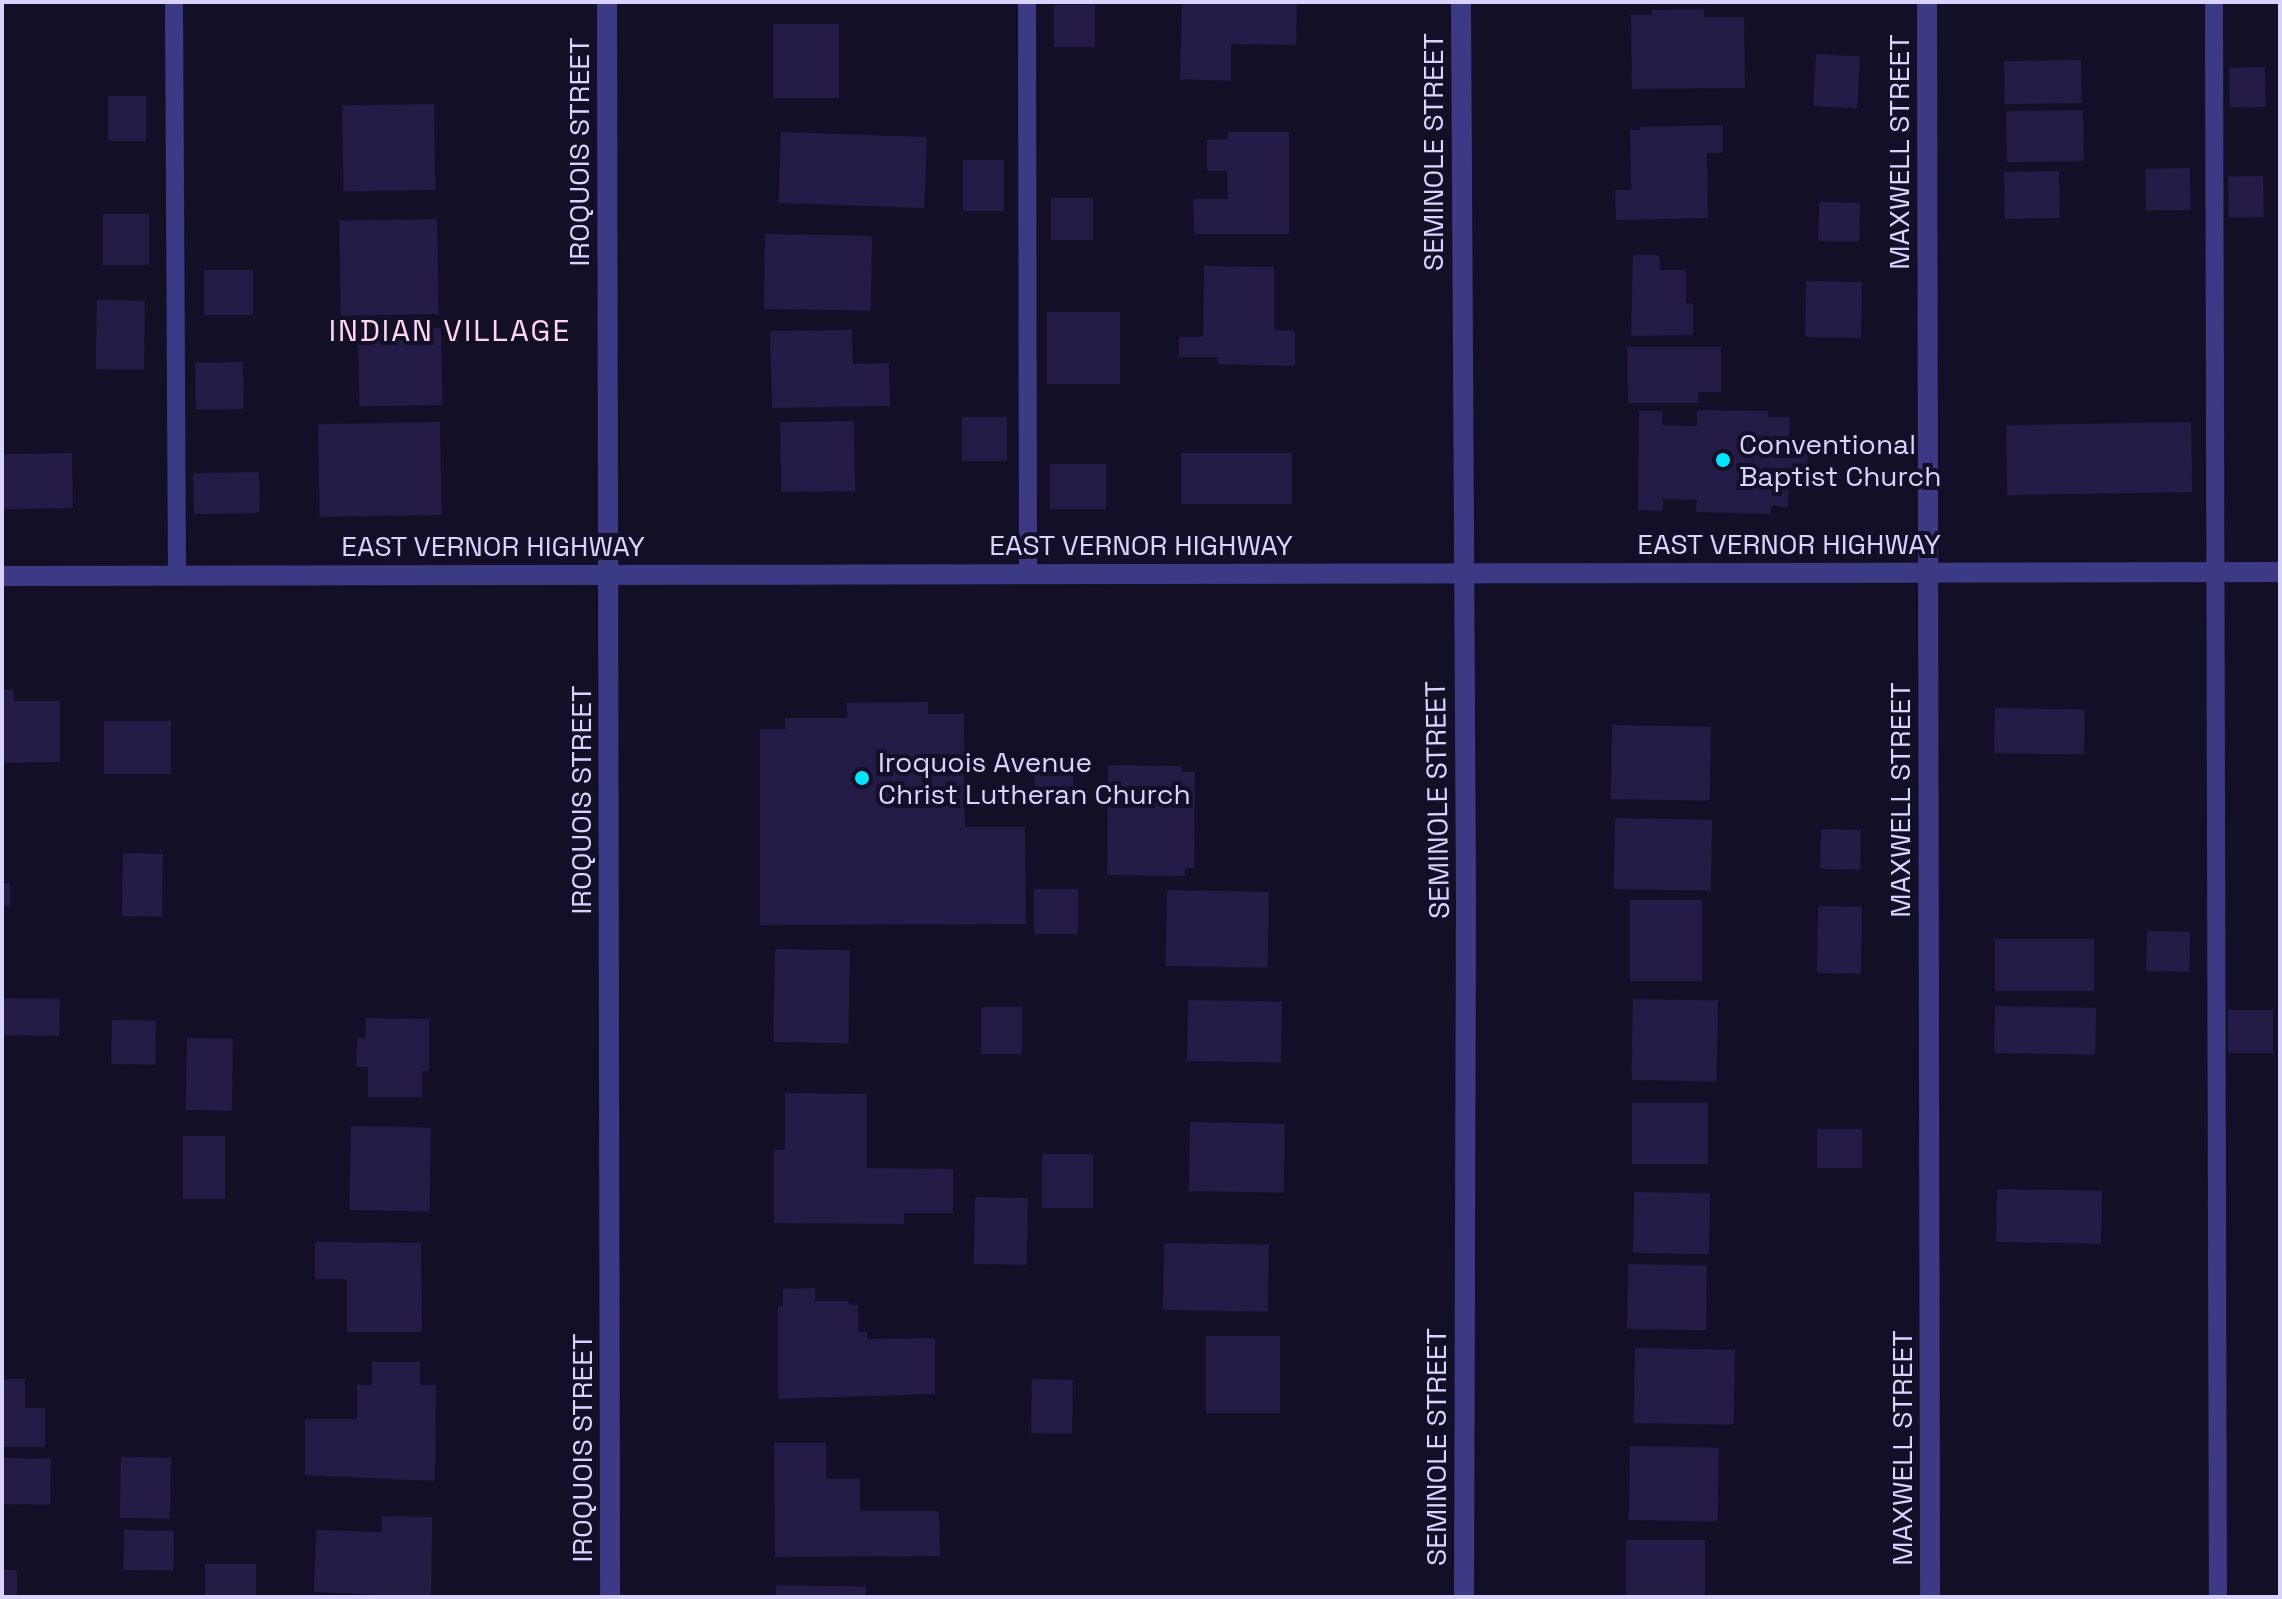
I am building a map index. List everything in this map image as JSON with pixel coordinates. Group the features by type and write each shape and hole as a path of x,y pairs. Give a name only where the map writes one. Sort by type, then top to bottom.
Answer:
{"street":[{"name":"IROQUOIS STREET","path":"607,2 610,1597"},
{"name":"SEMINOLE STREET","path":"1461,2 1466,894 1464,1597"},
{"name":"MAXWELL STREET","path":"1927,2 1930,1597"},
{"name":"EAST VERNOR HIGHWAY","path":"2,576 2280,572"}],"lane":[{"path":"174,2 177,575"},
{"path":"1027,2 1028,573"},
{"path":"2214,2 2218,1597"}],"building":[{"path":"1182,2 1297,2 1296,45 1231,44 1231,81 1180,79"},
{"path":"1054,5 1095,5 1095,47 1054,47"},
{"path":"1704,9 1704,17 1744,17 1745,88 1632,89 1631,15 1652,15 1652,10"},
{"path":"773,24 839,24 839,98 773,98"},
{"path":"1816,54 1860,56 1857,108 1813,106"},
{"path":"2081,60 2082,103 2005,104 2004,61"},
{"path":"2265,67 2266,107 2230,108 2229,68"},
{"path":"108,96 146,96 146,141 108,141"},
{"path":"434,104 436,190 344,192 342,106"},
{"path":"2083,110 2084,161 2007,162 2006,111"},
{"path":"1723,125 1723,153 1707,153 1708,218 1616,220 1615,190 1631,190 1630,130 1640,130 1640,127"},
{"path":"781,132 927,137 924,208 779,203"},
{"path":"1228,132 1289,132 1289,234 1194,234 1193,199 1228,199 1227,171 1207,171 1207,140 1228,139"},
{"path":"963,160 1004,160 1004,211 963,211"},
{"path":"2190,168 2191,210 2146,211 2145,169"},
{"path":"2059,171 2060,218 2005,219 2004,172"},
{"path":"2263,176 2264,217 2229,218 2228,177"},
{"path":"1051,198 1093,198 1093,240 1051,240"},
{"path":"1819,202 1860,203 1859,242 1818,241"},
{"path":"103,214 149,214 149,265 103,265"},
{"path":"437,219 439,314 341,316 339,221"},
{"path":"765,234 872,236 871,311 764,309"},
{"path":"1633,255 1659,255 1660,270 1686,270 1686,303 1693,304 1693,335 1631,336"},
{"path":"1204,266 1274,267 1274,330 1295,331 1295,366 1218,364 1218,357 1179,357 1179,337 1203,337"},
{"path":"204,270 253,270 253,315 204,315"},
{"path":"1806,281 1862,282 1861,338 1805,337"},
{"path":"97,300 145,301 144,370 96,369"},
{"path":"1047,312 1120,312 1120,384 1047,384"},
{"path":"441,328 442,405 359,406 358,329"},
{"path":"852,330 853,364 889,363 890,406 772,408 770,331"},
{"path":"1627,347 1721,347 1721,392 1698,392 1698,403 1628,403"},
{"path":"243,362 244,409 196,410 195,363"},
{"name":"Conventional Baptist Church","path":"1697,410 1768,411 1768,417 1790,417 1789,436 1808,446 1807,475 1789,483 1788,507 1771,506 1771,514 1696,512 1697,500 1663,499 1663,511 1638,510 1639,411 1663,411 1662,425 1697,426"},
{"path":"962,417 1007,417 1007,461 962,461"},
{"path":"854,421 855,491 781,492 780,422"},
{"path":"440,422 442,515 320,517 318,424"},
{"path":"2191,422 2192,492 2007,495 2006,425"},
{"path":"72,453 73,508 3,509 2,454"},
{"path":"1181,453 1292,453 1292,504 1181,504"},
{"path":"1050,464 1106,464 1106,509 1050,509"},
{"path":"259,472 260,513 194,514 193,473"},
{"path":"2,690 14,690 14,701 60,701 60,762 2,763"},
{"name":"Iroquois Avenue Christ Lutheran Church","path":"928,702 928,714 964,714 965,827 1025,827 1026,924 760,925 760,729 785,729 785,718 847,718 847,703"},
{"path":"1995,708 2085,710 2084,755 1994,753"},
{"path":"104,721 171,721 171,774 104,774"},
{"path":"1612,725 1711,727 1710,801 1611,799"},
{"path":"1035,765 1074,766 1073,789 1065,789 1065,802 1034,801"},
{"path":"1108,765 1182,766 1182,772 1195,772 1194,868 1185,868 1185,876 1107,875"},
{"path":"1615,818 1712,820 1711,891 1614,889"},
{"path":"1821,829 1861,830 1860,870 1820,869"},
{"path":"123,853 163,854 162,917 122,916"},
{"path":"2,883 10,883 10,906 2,906"},
{"path":"1034,889 1078,889 1078,934 1034,934"},
{"path":"1167,890 1269,892 1268,968 1166,966"},
{"path":"1630,900 1702,900 1702,981 1630,981"},
{"path":"1818,906 1862,907 1861,974 1817,973"},
{"path":"2147,931 2190,932 2189,972 2146,971"},
{"path":"1995,939 2094,939 2094,991 1995,991"},
{"path":"775,949 850,950 848,1043 773,1042"},
{"path":"2,998 60,999 59,1036 2,1035"},
{"path":"1633,999 1718,1000 1717,1081 1632,1080"},
{"path":"1188,1000 1282,1002 1281,1063 1187,1061"},
{"path":"1995,1006 2096,1008 2095,1055 1994,1053"},
{"path":"981,1007 1022,1007 1022,1054 981,1054"},
{"path":"2228,1010 2273,1010 2273,1053 2228,1053"},
{"path":"366,1018 429,1019 429,1071 422,1071 422,1097 368,1097 368,1067 356,1067 357,1038 366,1038"},
{"path":"112,1020 156,1021 155,1065 111,1064"},
{"path":"187,1038 233,1039 232,1111 186,1110"},
{"path":"785,1093 867,1094 867,1168 953,1169 953,1213 904,1213 904,1224 774,1223 774,1150 785,1150"},
{"path":"1632,1103 1708,1103 1708,1164 1632,1164"},
{"path":"1190,1122 1285,1124 1284,1193 1189,1191"},
{"path":"351,1126 431,1127 430,1211 350,1210"},
{"path":"1817,1129 1862,1129 1862,1168 1817,1168"},
{"path":"183,1136 225,1136 225,1199 183,1199"},
{"path":"1042,1154 1093,1154 1093,1208 1042,1208"},
{"path":"1997,1189 2102,1191 2101,1244 1996,1242"},
{"path":"1634,1192 1710,1193 1709,1254 1633,1253"},
{"path":"975,1197 1028,1198 1027,1265 974,1264"},
{"path":"315,1242 421,1243 422,1332 347,1332 347,1279 315,1279"},
{"path":"1164,1243 1269,1245 1268,1312 1163,1310"},
{"path":"1628,1264 1707,1265 1706,1330 1627,1329"},
{"path":"815,1288 815,1301 849,1301 849,1305 858,1305 858,1332 867,1332 867,1339 935,1338 935,1394 778,1399 778,1306 783,1306 783,1289"},
{"path":"1206,1336 1280,1336 1280,1413 1206,1413"},
{"path":"1635,1348 1735,1350 1734,1425 1634,1423"},
{"path":"372,1362 420,1362 420,1385 436,1385 435,1481 305,1475 305,1419 357,1419 357,1385 372,1385"},
{"path":"2,1379 25,1379 25,1408 45,1408 45,1447 2,1447"},
{"path":"1032,1379 1073,1380 1072,1434 1031,1433"},
{"path":"774,1443 826,1443 826,1479 860,1479 860,1511 939,1511 940,1556 775,1557"},
{"path":"1630,1446 1719,1448 1718,1522 1629,1520"},
{"path":"121,1457 171,1458 170,1519 120,1518"},
{"path":"2,1458 51,1459 50,1505 2,1504"},
{"path":"382,1516 432,1517 431,1597 314,1592 316,1530 382,1532"},
{"path":"124,1530 174,1531 173,1571 123,1570"},
{"path":"1626,1540 1705,1540 1705,1597 1626,1597"},
{"path":"205,1564 256,1564 256,1597 205,1597"},
{"path":"2,1570 17,1570 17,1597 2,1597"},
{"path":"776,1585 866,1587 866,1597 776,1597"}],"place":[{"name":"Conventional Baptist Church","path":"1723,460"},
{"name":"Iroquois Avenue Christ Lutheran Church","path":"862,778"}],"district":[{"name":"INDIAN VILLAGE","path":"450,331"}]}
